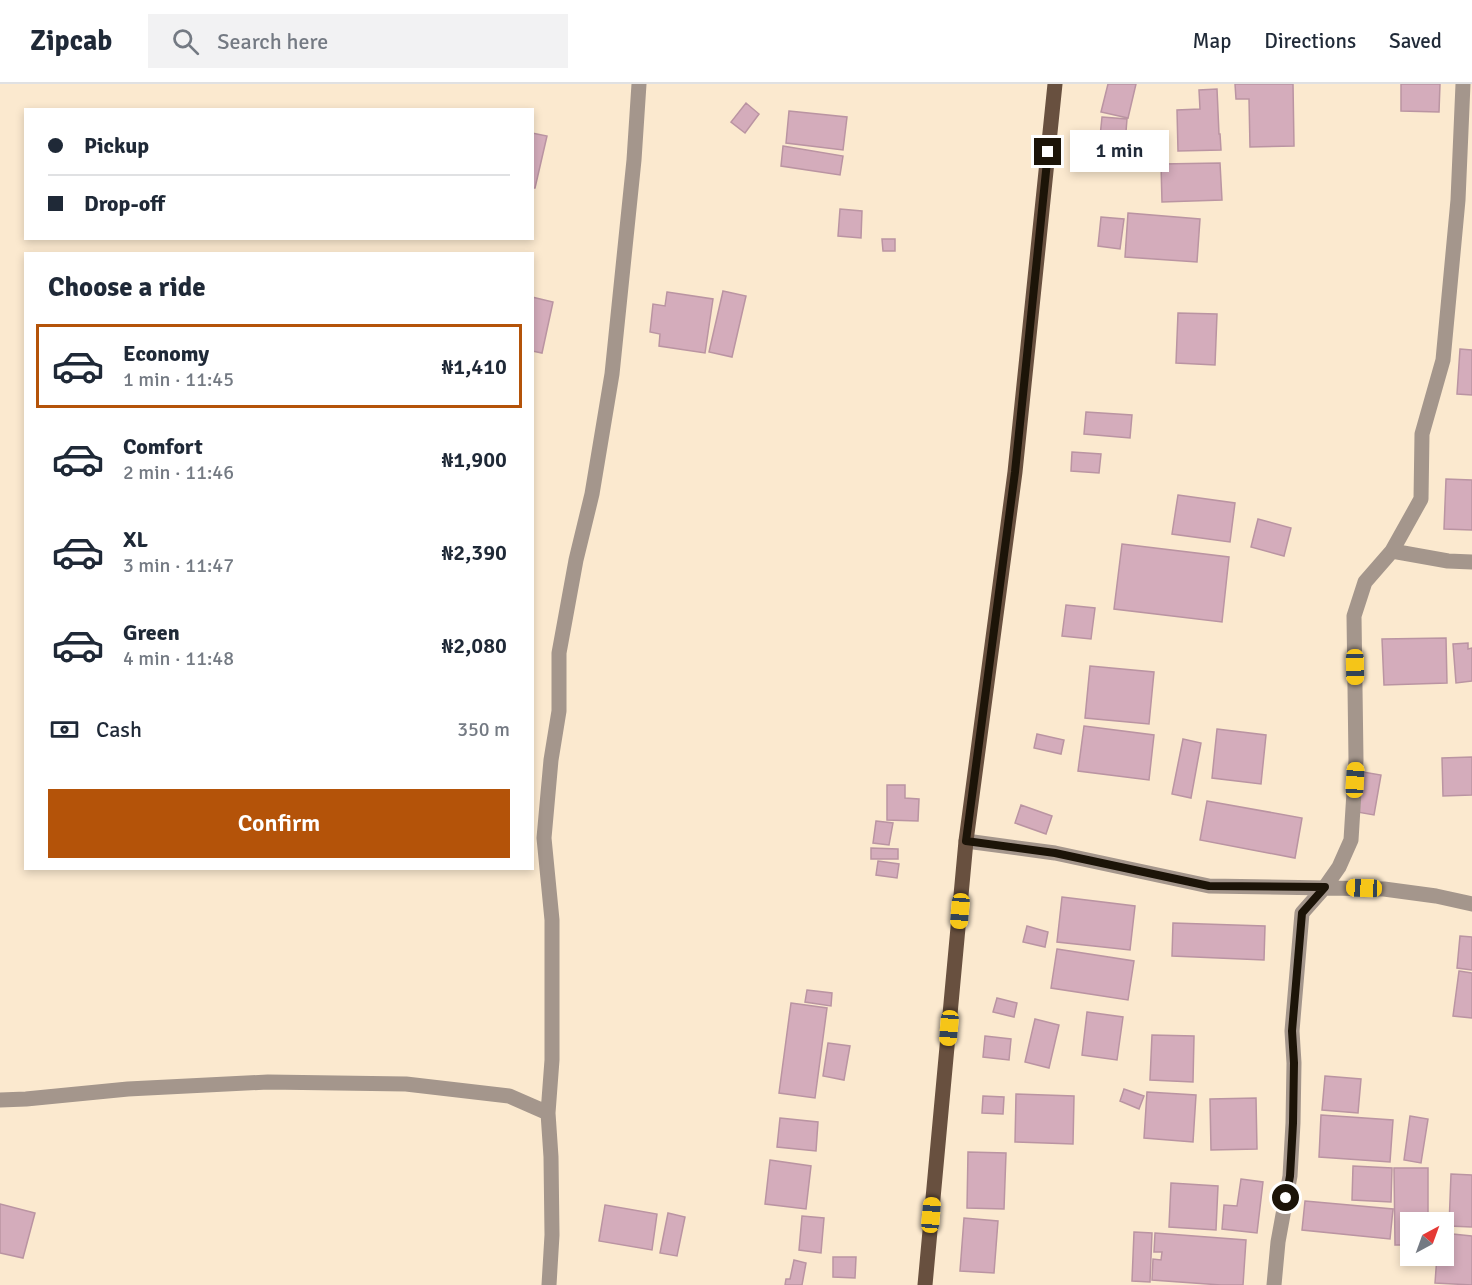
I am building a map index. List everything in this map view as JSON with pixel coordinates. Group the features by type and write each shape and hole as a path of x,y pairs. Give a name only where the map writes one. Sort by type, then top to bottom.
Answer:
{"main road":[{"path":"925,1285 966,841 1015,472 1055,84"}],"street":[{"path":"549,1285 552,1235 548,1113 552,1060 552,931 544,838 551,760 559,711 559,653 576,560 592,494 612,374 634,160 639,84"},
{"path":"1274,1285 1278,1242 1290,1176 1294,1063 1292,1031 1302,913 1339,867 1351,840 1356,760 1354,616 1365,582 1392,551 1421,499 1422,434 1443,360 1458,200 1463,84"},
{"path":"1392,551 1448,561 1472,562"},
{"path":"966,841 1055,853 1209,886 1384,889 1436,896 1472,904"},
{"path":"0,1100 128,1089 268,1082 406,1084 509,1096 548,1113"}],"building":[{"path":"1108,84 1136,84 1128,118 1101,112"},
{"path":"1235,84 1293,84 1294,146 1250,147 1249,99 1236,99"},
{"path":"1401,84 1440,84 1439,112 1401,111"},
{"path":"1217,89 1221,150 1178,151 1177,110 1200,109 1199,90"},
{"path":"746,103 759,114 745,133 731,122"},
{"path":"789,111 847,117 843,150 786,143"},
{"path":"1102,117 1127,119 1123,169 1097,166"},
{"path":"534,133 547,136 534,188"},
{"path":"783,146 843,156 840,175 781,166"},
{"path":"1220,163 1222,200 1162,202 1161,164"},
{"path":"840,209 862,211 861,238 838,236"},
{"path":"1128,213 1200,219 1197,262 1125,257"},
{"path":"1101,217 1124,219 1120,249 1098,246"},
{"path":"882,239 895,239 895,251 883,251"},
{"path":"723,291 746,296 732,357 709,352"},
{"path":"667,292 713,299 705,353 659,346 660,334 650,332 653,304 665,306"},
{"path":"534,297 553,302 542,353 534,351"},
{"path":"1178,313 1217,314 1215,365 1176,363"},
{"path":"1460,349 1472,350 1472,395 1457,394"},
{"path":"1086,412 1132,415 1130,438 1084,434"},
{"path":"1072,452 1101,454 1099,473 1071,471"},
{"path":"1446,479 1472,480 1472,530 1444,529"},
{"path":"1178,495 1235,503 1230,542 1172,534"},
{"path":"1258,519 1291,528 1284,556 1251,547"},
{"path":"1122,544 1229,557 1222,622 1114,609"},
{"path":"1066,605 1095,608 1091,639 1062,636"},
{"path":"1446,638 1447,683 1384,685 1382,639"},
{"path":"1468,643 1468,649 1472,648 1472,681 1456,683 1453,644"},
{"path":"1090,666 1154,672 1149,724 1085,718"},
{"path":"1084,726 1154,735 1149,780 1078,771"},
{"path":"1217,729 1266,735 1261,784 1212,778"},
{"path":"1037,734 1064,740 1061,754 1034,748"},
{"path":"1183,739 1201,743 1191,798 1172,794"},
{"path":"1472,757 1472,795 1443,796 1442,758"},
{"path":"1363,772 1381,775 1374,815 1357,812"},
{"path":"887,785 905,785 905,798 919,799 918,821 887,820"},
{"path":"1207,801 1302,818 1295,858 1200,840"},
{"path":"1021,805 1052,816 1046,834 1015,823"},
{"path":"876,821 893,823 889,845 873,843"},
{"path":"871,848 898,849 898,859 871,859"},
{"path":"878,861 899,864 897,878 876,875"},
{"path":"1062,897 1135,906 1130,950 1057,942"},
{"path":"1173,923 1265,926 1264,960 1172,956"},
{"path":"1027,926 1048,932 1045,947 1023,942"},
{"path":"1460,936 1472,937 1472,970 1457,968"},
{"path":"1057,949 1134,961 1128,1000 1051,988"},
{"path":"1459,971 1472,973 1472,1018 1453,1016"},
{"path":"807,990 832,993 831,1006 805,1002"},
{"path":"997,998 1017,1003 1014,1017 993,1012"},
{"path":"791,1003 827,1008 815,1098 779,1093"},
{"path":"1087,1012 1123,1017 1117,1060 1082,1055"},
{"path":"1035,1019 1059,1025 1049,1068 1025,1062"},
{"path":"1152,1035 1194,1036 1193,1082 1150,1080"},
{"path":"985,1036 1011,1039 1009,1060 983,1057"},
{"path":"828,1043 850,1046 844,1080 823,1076"},
{"path":"1325,1076 1361,1079 1358,1113 1322,1110"},
{"path":"1124,1089 1144,1096 1139,1109 1120,1101"},
{"path":"1147,1092 1196,1095 1193,1142 1144,1138"},
{"path":"1016,1094 1074,1096 1073,1144 1015,1142"},
{"path":"983,1096 1004,1097 1003,1114 982,1113"},
{"path":"1256,1098 1257,1149 1211,1150 1210,1099"},
{"path":"1321,1115 1393,1120 1390,1162 1319,1157"},
{"path":"1410,1116 1428,1119 1421,1163 1404,1160"},
{"path":"780,1118 818,1122 816,1151 777,1147"},
{"path":"968,1152 1006,1153 1004,1209 967,1208"},
{"path":"770,1160 811,1166 806,1209 765,1204"},
{"path":"1353,1166 1392,1168 1391,1202 1352,1200"},
{"path":"1394,1168 1428,1168 1428,1212 1400,1212 1400,1245 1395,1245"},
{"path":"1451,1174 1472,1175 1472,1227 1454,1226 1454,1212 1450,1212"},
{"path":"1241,1179 1263,1182 1257,1233 1222,1229 1224,1205 1237,1206"},
{"path":"1171,1183 1218,1186 1216,1230 1169,1227"},
{"path":"1305,1201 1393,1209 1390,1239 1302,1230"},
{"path":"0,1204 35,1213 23,1258 0,1253"},
{"path":"605,1205 657,1214 652,1250 599,1241"},
{"path":"668,1213 685,1217 677,1256 660,1253"},
{"path":"802,1216 824,1218 821,1253 799,1250"},
{"path":"964,1218 998,1221 994,1273 960,1271"},
{"path":"1134,1232 1152,1233 1150,1282 1132,1281"},
{"path":"1155,1233 1246,1240 1243,1285 1152,1280 1153,1259 1161,1260 1162,1252 1154,1252"},
{"path":"1454,1234 1472,1236 1472,1285 1435,1283 1436,1266 1454,1266"},
{"path":"833,1257 856,1257 855,1278 833,1277"},
{"path":"794,1260 806,1263 802,1285 785,1285 786,1279 790,1279"}],"route":[{"path":"1048,152 1015,472 966,841 1055,853 1209,886 1325,887 1302,913 1292,1031 1293,1123 1290,1176 1286,1198"}]}
